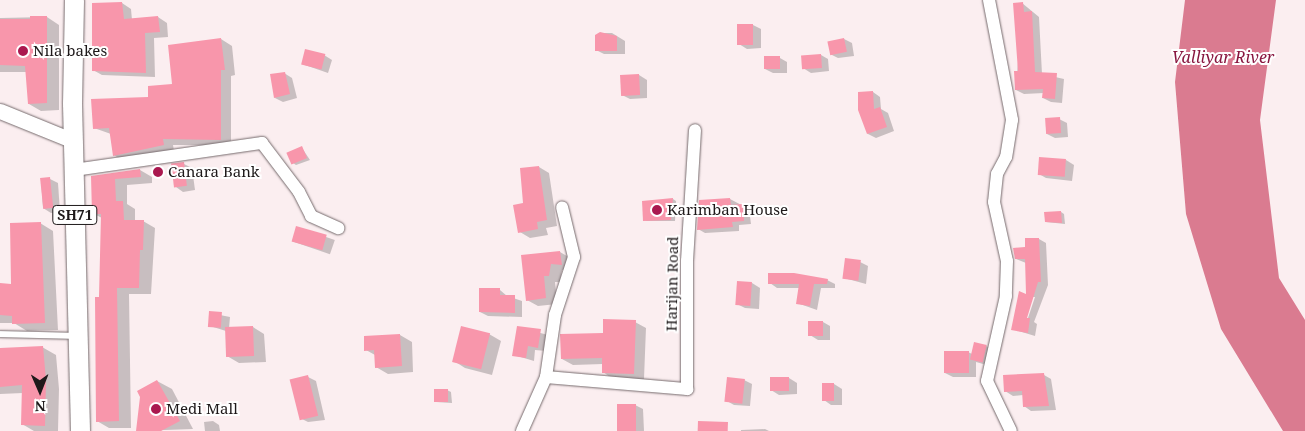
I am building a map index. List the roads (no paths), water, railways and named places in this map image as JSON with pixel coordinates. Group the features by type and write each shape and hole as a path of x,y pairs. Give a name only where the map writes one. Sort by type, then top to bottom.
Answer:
{"main road":[{"name":"SH71","path":"74,0 74,170 80,431"}],"street":[{"path":"989,0 1012,120 1006,156 997,174 994,202 1007,261 1006,296 986,381 1011,431"},
{"path":"0,111 74,141"},
{"name":"Harijan Road","path":"546,377 687,389 687,262 696,130"},
{"path":"74,170 262,143 299,192 311,216 338,228"},
{"path":"522,431 546,377 555,316 574,258 562,207"}],"lane":[{"path":"0,334 78,336"}],"water":[{"name":"Valliyar River","path":"1185,0 1276,0 1260,120 1279,278 1305,320 1305,431 1283,431 1221,329 1186,214 1175,82"}],"place":[{"name":"Nila bakes","path":"23,51"},
{"name":"Canara Bank","path":"158,172"},
{"name":"Karimban House","path":"657,210"},
{"name":"Medi Mall","path":"156,409"}]}
